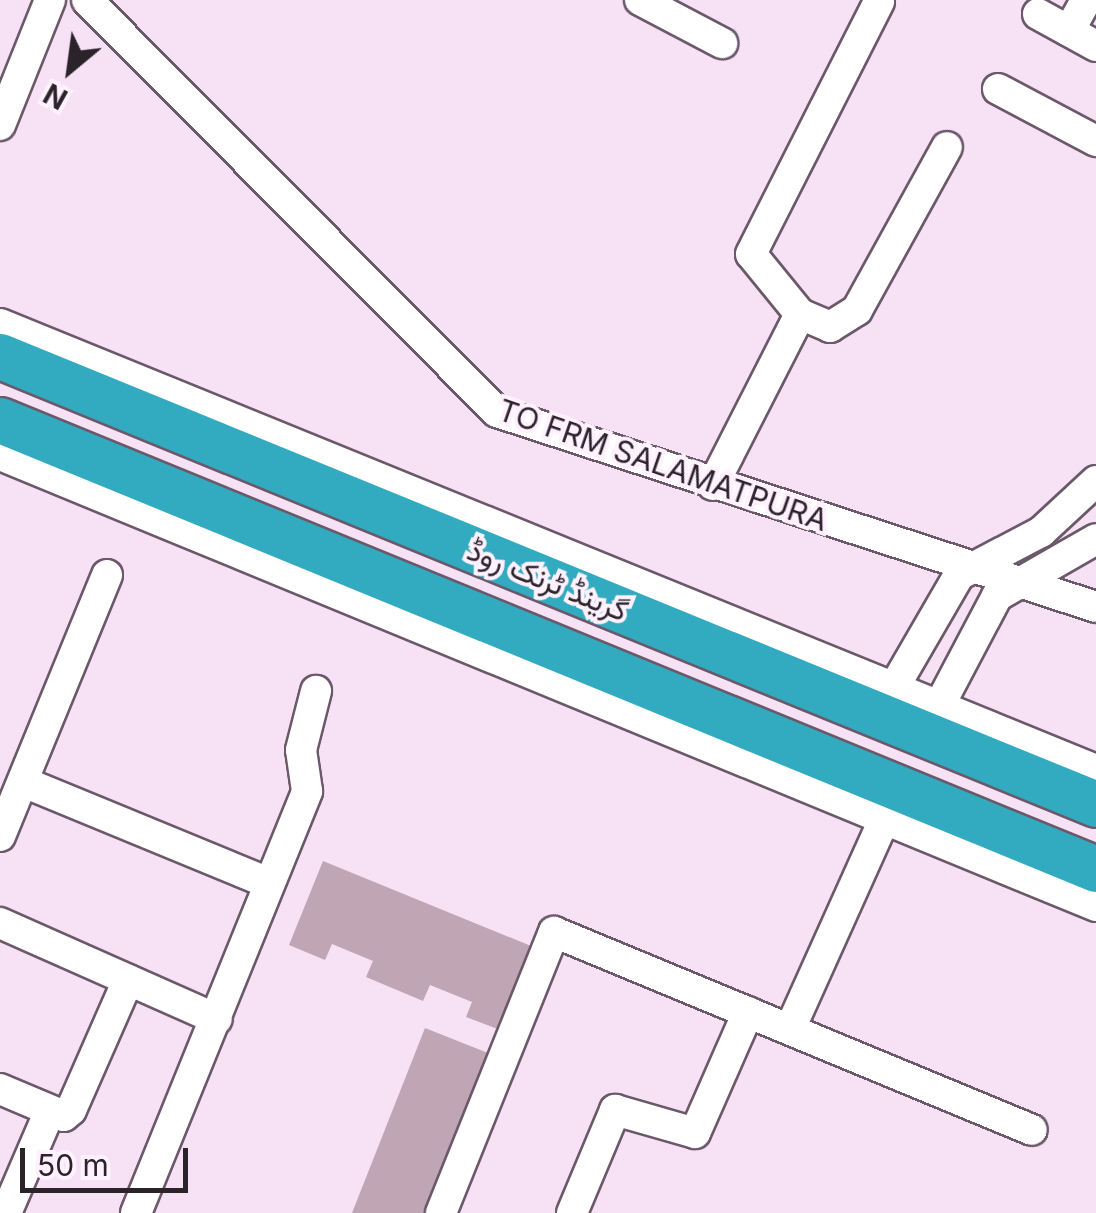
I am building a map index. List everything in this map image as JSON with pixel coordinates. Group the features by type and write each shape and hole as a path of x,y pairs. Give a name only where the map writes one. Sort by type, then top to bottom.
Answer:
{"highway":[{"name":"گرینڈ ٹرنک روڈ","path":"0,356 1096,804"},
{"name":"گرینڈ ٹرنک روڈ","path":"0,420 891,804 1096,869"}],"street":[{"name":"TO FRM SALAMATPURA","path":"87,0 482,402 713,485 1096,607"},
{"path":"640,0 722,42"},
{"path":"1069,31 1086,0"},
{"path":"878,2 754,244 752,264 800,314 830,327 857,310 946,147"},
{"path":"0,125 40,4"},
{"path":"1038,14 1096,46"},
{"path":"998,89 1096,141"},
{"path":"713,485 800,314"},
{"path":"0,324 1096,770"},
{"path":"0,455 891,804 1096,906"},
{"path":"894,689 969,566 1041,532 1096,481"},
{"path":"938,708 1012,582 1096,539"},
{"path":"0,836 26,783 107,575"},
{"path":"136,1213 307,791 302,750 316,690"},
{"path":"26,783 270,883"},
{"path":"790,1029 891,804"},
{"path":"0,924 217,1019"},
{"path":"441,1213 554,932 1032,1130"},
{"path":"0,1090 50,1112 71,1110 128,980"},
{"path":"572,1213 615,1110 694,1134 748,1012"},
{"path":"6,1213 50,1112"}],"building":[{"path":"323,861 536,948 503,1031 466,1017 472,1002 430,985 423,1001 366,977 373,961 332,944 325,960 289,945"},
{"path":"425,1028 493,1055 430,1213 352,1213"}]}
